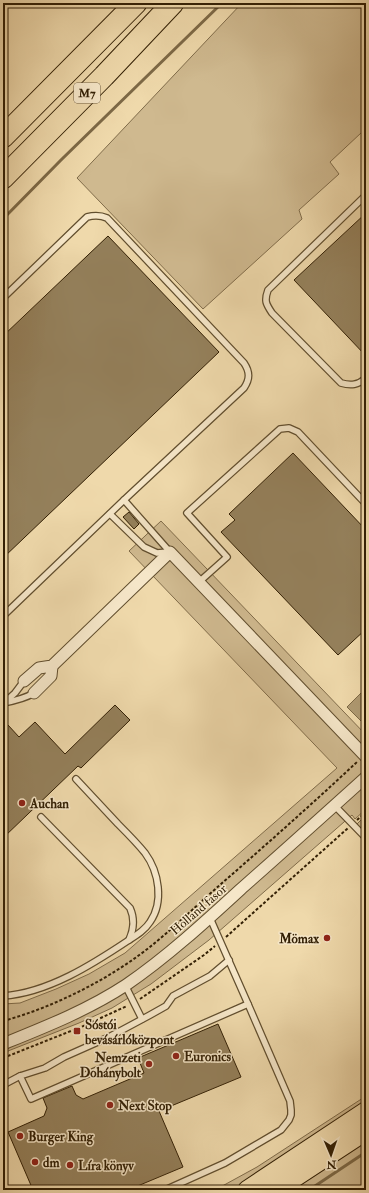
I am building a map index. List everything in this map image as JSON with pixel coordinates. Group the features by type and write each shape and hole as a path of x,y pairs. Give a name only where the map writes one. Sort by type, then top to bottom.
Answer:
{"highway":[{"name":"M7","path":"3,136 136,3"},
{"name":"M7","path":"3,178 104,76 173,3"}],"main road":[{"path":"247,1190 366,1111"},
{"path":"276,1190 366,1130"}],"street":[{"path":"24,681 39,668 52,666 170,552 365,757"},
{"path":"34,693 51,676 52,666"},
{"name":"Holland fasor","path":"3,1044 83,1010 125,986 151,967 210,918 366,777"},
{"name":"Holland fasor","path":"3,1036 28,1034"}],"lane":[{"path":"366,195 268,290 266,304 272,313 341,382 348,385 355,384 362,382 366,378"},
{"path":"3,298 87,217 94,215 101,216 107,218 247,367 249,373 249,378 244,388 3,616"},
{"path":"199,582 227,557 186,513 280,429 289,428 298,432 366,504"},
{"path":"124,500 170,552"},
{"path":"110,514 144,547 157,552 170,552"},
{"path":"3,703 15,693 24,681"},
{"path":"3,703 19,700 34,693"},
{"path":"3,996 27,993 66,977 104,956 145,928 150,923 155,912 158,890 155,871 145,853 76,779"},
{"path":"334,805 365,835"},
{"path":"41,817 130,908 134,920 129,940"},
{"path":"165,1190 225,1163 281,1130 289,1120 291,1110 290,1101 210,918"},
{"path":"3,1085 20,1076 45,1068 142,1020 166,1006 173,996 210,976 229,960"},
{"path":"125,986 142,1020"},
{"path":"20,1076 31,1099 248,1004"}],"path":[{"path":"3,1021 42,1008 76,993 119,968 155,943 365,757"},
{"path":"3,1058 81,1027 134,1003 204,955 366,812"}],"shaded area":[{"path":"242,3 366,3 366,138 361,133 330,162 339,174 299,210 302,219 203,309 77,178"},
{"path":"161,521 366,735 366,809 355,819 352,815 209,940 151,984 112,1008 79,1023 8,1051 3,1058 3,1004 20,1003 56,989 89,974 125,953 337,768 129,551"},
{"path":"365,689 366,724 365,725 347,707"},
{"path":"366,815 366,829 364,832 357,824"},
{"path":"366,1096 366,1190 215,1190 257,1167"}],"building":[{"path":"366,213 366,356 294,280"},
{"path":"108,236 219,352 3,558 3,336"},
{"path":"293,453 366,530 366,629 338,655 221,532 235,520 229,514"},
{"path":"129,512 139,524 134,529 123,517"},
{"name":"Auchan","path":"115,705 130,720 81,768 78,766 3,838 3,729 8,725 19,737 35,722 65,754"},
{"name":"Next Stop","path":"218,1024 241,1077 159,1111 183,1167 128,1190 33,1190 8,1132 44,1116 47,1108 43,1098 72,1086 76,1095 83,1099 144,1073 138,1058"}],"waterway":[{"path":"3,219 61,160 222,3"},
{"path":"309,1190 366,1152"}],"place":[{"name":"Auchan","path":"22,803"},
{"name":"Mömax","path":"327,938"},
{"name":"Sóstói bevásárlóközpont","path":"77,1031"},
{"name":"Euronics","path":"176,1056"},
{"name":"Nemzeti Dohánybolt","path":"149,1064"},
{"name":"Next Stop","path":"110,1105"},
{"name":"Burger King","path":"20,1136"},
{"name":"dm","path":"35,1162"},
{"name":"Líra könyv","path":"70,1165"}]}
